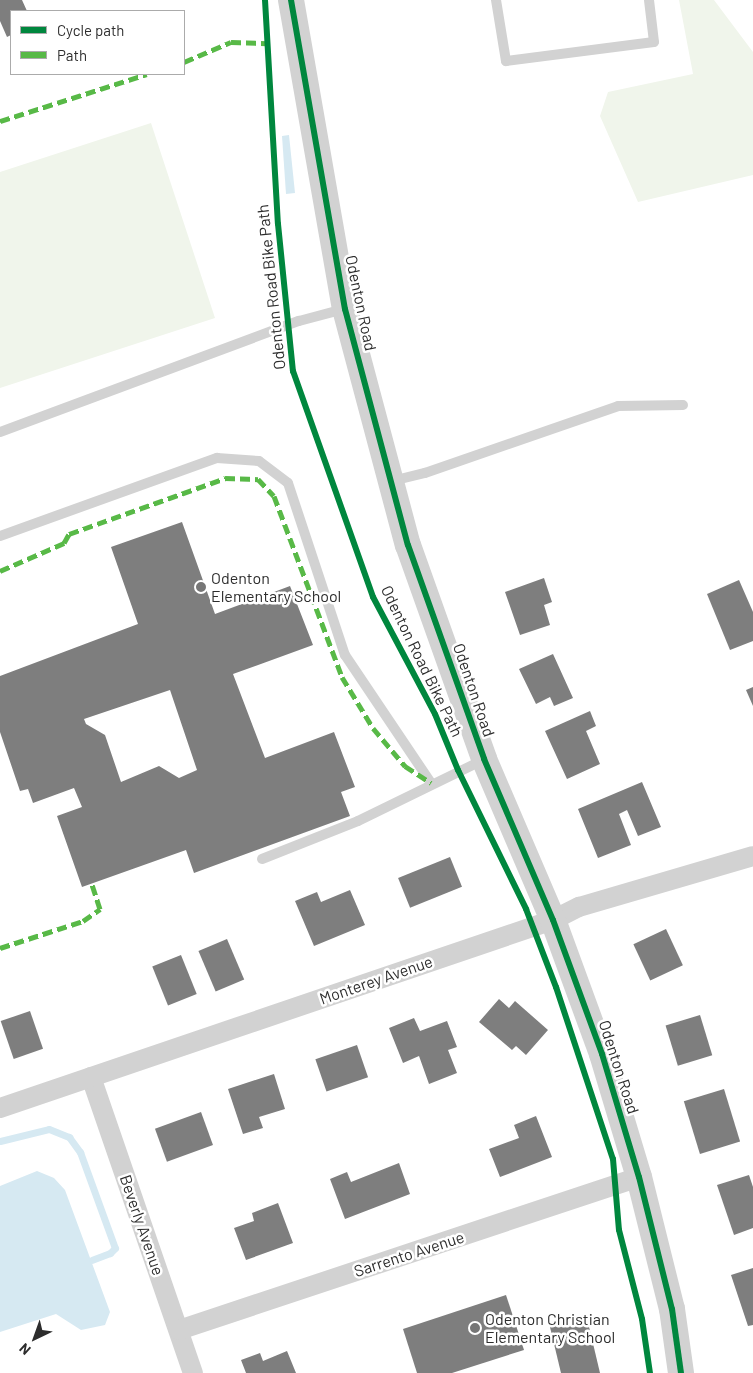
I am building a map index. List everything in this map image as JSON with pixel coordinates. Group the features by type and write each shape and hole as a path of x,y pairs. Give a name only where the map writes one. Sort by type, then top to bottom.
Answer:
{"street":[{"name":"Odenton Road","path":"291,0 345,309 408,545 484,759 553,920 602,1054 639,1177 672,1310 682,1373"},
{"name":"Monterey Avenue","path":"0,1108 553,920 579,907 753,856"},
{"name":"Beverly Avenue","path":"91,1077 193,1373"},
{"name":"Sarrento Avenue","path":"179,1330 639,1177"}],"lane":[{"path":"496,0 506,61 654,42 649,0"},
{"path":"0,432 299,321 345,309"},
{"path":"391,481 425,473 618,406 683,405"},
{"path":"0,536 217,458 259,461 288,483 345,655 431,782"},
{"path":"262,859 358,821 431,782 484,759"}],"shaded area":[{"path":"679,0 714,0 753,52 753,175 638,202 600,116 608,92 693,74"},
{"path":"151,123 215,318 0,388 0,172"},
{"path":"289,135 295,193 286,194 282,136"},
{"path":"37,1171 54,1178 65,1190 110,1312 105,1325 81,1330 56,1314 0,1332 0,1186"}],"building":[{"path":"0,0 22,0 27,10 10,10 10,36 7,37 0,21"},
{"name":"Odenton Elementary School","path":"182,522 215,614 290,586 313,645 233,674 265,758 334,732 355,787 341,792 350,816 194,873 186,850 82,887 57,816 82,807 74,788 33,803 28,789 20,791 0,732 0,676 138,624 111,547","holes":["170,690 197,770 179,778 159,766 121,782 105,735 86,724 84,719"]},
{"path":"544,578 552,602 544,605 550,625 520,635 505,592"},
{"path":"739,580 753,612 753,641 730,650 707,594"},
{"path":"553,654 573,698 554,706 550,697 536,704 519,669"},
{"path":"753,687 753,706 746,690"},
{"path":"590,711 596,726 586,731 600,764 567,779 545,731"},
{"path":"642,782 661,827 638,836 627,810 619,814 631,845 598,858 578,809"},
{"path":"450,857 462,887 410,908 398,878"},
{"path":"350,890 365,925 314,946 295,901 317,892 321,902"},
{"path":"666,929 683,965 650,980 633,944"},
{"path":"227,939 244,980 216,992 198,951"},
{"path":"181,955 197,994 168,1006 152,967"},
{"path":"499,999 509,1008 515,1001 548,1030 526,1055 516,1046 512,1050 479,1022"},
{"path":"30,1011 43,1049 14,1059 1,1021"},
{"path":"700,1015 712,1055 678,1066 666,1026"},
{"path":"414,1018 420,1031 447,1021 457,1047 448,1050 457,1073 429,1084 419,1056 403,1063 389,1028"},
{"path":"357,1045 368,1077 326,1091 315,1059"},
{"path":"274,1074 285,1109 259,1117 263,1128 243,1134 228,1089"},
{"path":"724,1089 740,1142 700,1154 684,1101"},
{"path":"201,1112 213,1145 167,1162 155,1129"},
{"path":"536,1116 552,1157 500,1177 489,1149 519,1138 514,1125"},
{"path":"399,1163 410,1194 345,1219 330,1179 347,1172 351,1182"},
{"path":"749,1175 753,1187 753,1228 734,1235 717,1185"},
{"path":"278,1203 293,1243 246,1260 234,1228 254,1221 252,1213"},
{"path":"753,1268 753,1325 748,1326 731,1275"},
{"path":"506,1295 524,1350 452,1373 417,1373 403,1329"},
{"path":"586,1314 600,1373 561,1373 549,1323"},
{"path":"287,1351 296,1373 246,1373 241,1360 260,1353 263,1361"}],"waterway":[{"path":"0,1141 49,1129 69,1137 80,1152 115,1248 110,1253 92,1260"}],"marked path":[{"path":"185,62 231,42 267,43"},
{"path":"0,121 144,75"},
{"path":"0,571 64,543 69,534 225,478 258,479 274,496 342,677 373,728 405,766 431,783"},
{"path":"0,948 83,921 100,909 92,884"}],"cycle path":[{"name":"Odenton Road Bike Path","path":"265,0 278,224 293,371 373,597 435,714 458,770 526,909 556,987 613,1159 619,1230 642,1319 650,1373"},
{"name":"Odenton Road Bike Path","path":"291,0 345,309 408,545 484,759 553,920 602,1054 639,1177 672,1309 681,1373"}],"place":[{"name":"Odenton Elementary School","path":"201,587"},
{"name":"Odenton Christian Elementary School","path":"475,1328"}]}
